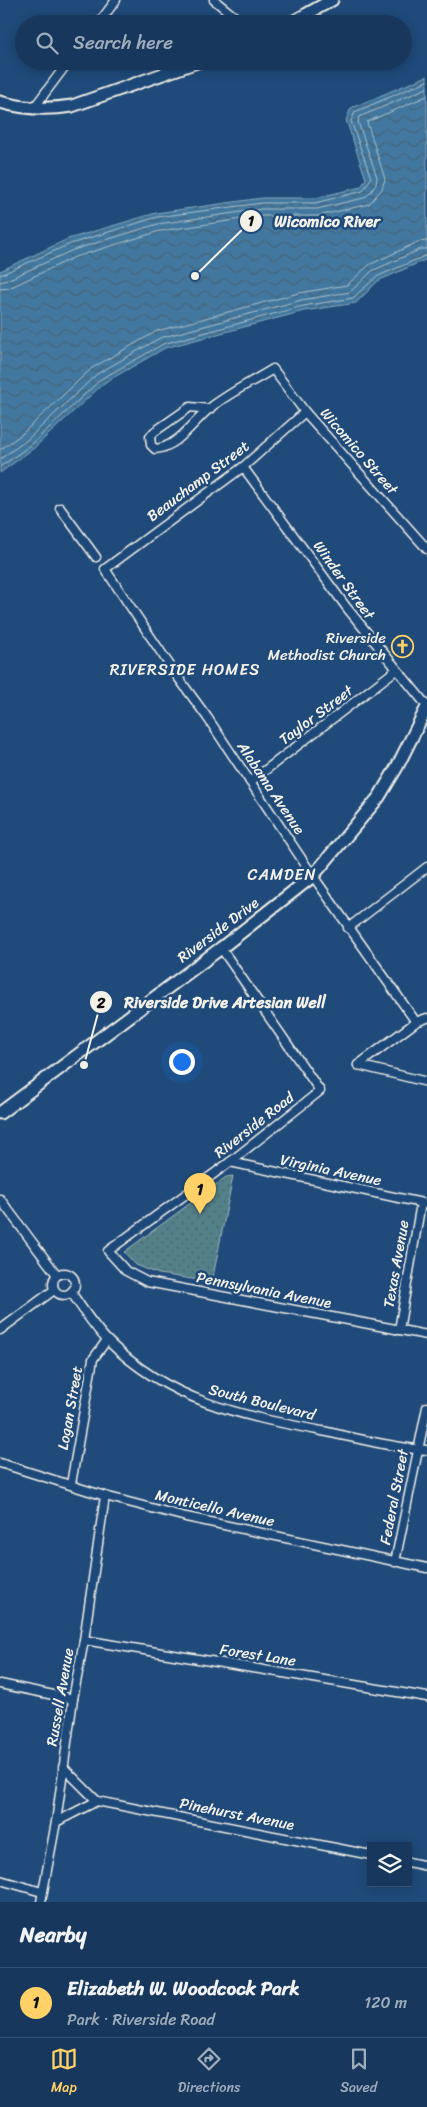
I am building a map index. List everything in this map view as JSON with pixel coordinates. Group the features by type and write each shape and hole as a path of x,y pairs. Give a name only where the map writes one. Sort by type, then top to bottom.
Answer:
{"street":[{"path":"105,15 116,0"},
{"path":"214,0 233,15"},
{"path":"305,15 332,0"},
{"path":"33,109 62,70"},
{"path":"0,102 33,109 54,109 72,106 174,70"},
{"name":"Wicomico Street","path":"210,409 273,369 306,412 427,549"},
{"path":"190,407 210,409 179,437 162,449 155,449 151,445 150,437 154,432 190,407"},
{"name":"Beauchamp Street","path":"105,569 243,467 306,412"},
{"name":"Winder Street","path":"243,467 347,608 427,707"},
{"path":"60,508 96,557"},
{"name":"Alabama Avenue","path":"105,569 348,928 416,1022"},
{"name":"Taylor Street","path":"250,782 396,670"},
{"name":"Riverside Drive","path":"0,1113 221,948 313,876 379,797 397,767 427,707"},
{"path":"348,928 427,867"},
{"name":"Riverside Road","path":"108,1251 230,1162 320,1091 221,948"},
{"path":"427,1018 416,1022 358,1065 427,1082"},
{"path":"416,1022 427,1023"},
{"name":"Virginia Avenue","path":"230,1162 424,1203"},
{"path":"0,1199 57,1275"},
{"name":"Texas Avenue","path":"399,1330 424,1203"},
{"name":"Pennsylvania Avenue","path":"108,1251 126,1271 147,1282 427,1335"},
{"path":"63,1272 72,1276 75,1283 71,1292 60,1294 54,1290 52,1284 57,1275 63,1272"},
{"path":"0,1330 54,1290"},
{"name":"South Boulevard","path":"71,1292 107,1340 134,1364 161,1382 213,1406 253,1417 418,1450 427,1450"},
{"name":"Logan Street","path":"71,1484 93,1359 107,1340"},
{"name":"Federal Street","path":"395,1562 427,1407"},
{"name":"Monticello Avenue","path":"0,1463 105,1496 186,1517 427,1568"},
{"name":"Russell Avenue","path":"41,1902 56,1822 72,1699 84,1640 105,1496"},
{"name":"Forest Lane","path":"84,1640 427,1697"},
{"path":"0,1684 72,1699"},
{"path":"56,1822 97,1801 63,1767"},
{"name":"Pinehurst Avenue","path":"97,1801 367,1854"},
{"path":"412,1863 427,1866"},
{"path":"0,1880 42,1892"}],"green space":[{"path":"233,1176 212,1282 159,1274 136,1265 124,1252 226,1177"}],"water":[{"path":"427,76 427,259 378,281 356,303 304,311 165,348 104,383 34,448 0,473 0,271 68,239 156,213 262,198 315,198 361,187 366,179 346,120 351,108"}],"place":[{"name":"Wicomico River","path":"195,276"},
{"name":"Riverside Methodist Church","path":"402,647"},
{"name":"Riverside Drive Artesian Well","path":"84,1065"},
{"name":"Elizabeth W. Woodcock Park","path":"200,1214"}],"district":[{"name":"RIVERSIDE HOMES","path":"185,669"},
{"name":"CAMDEN","path":"282,874"}]}
